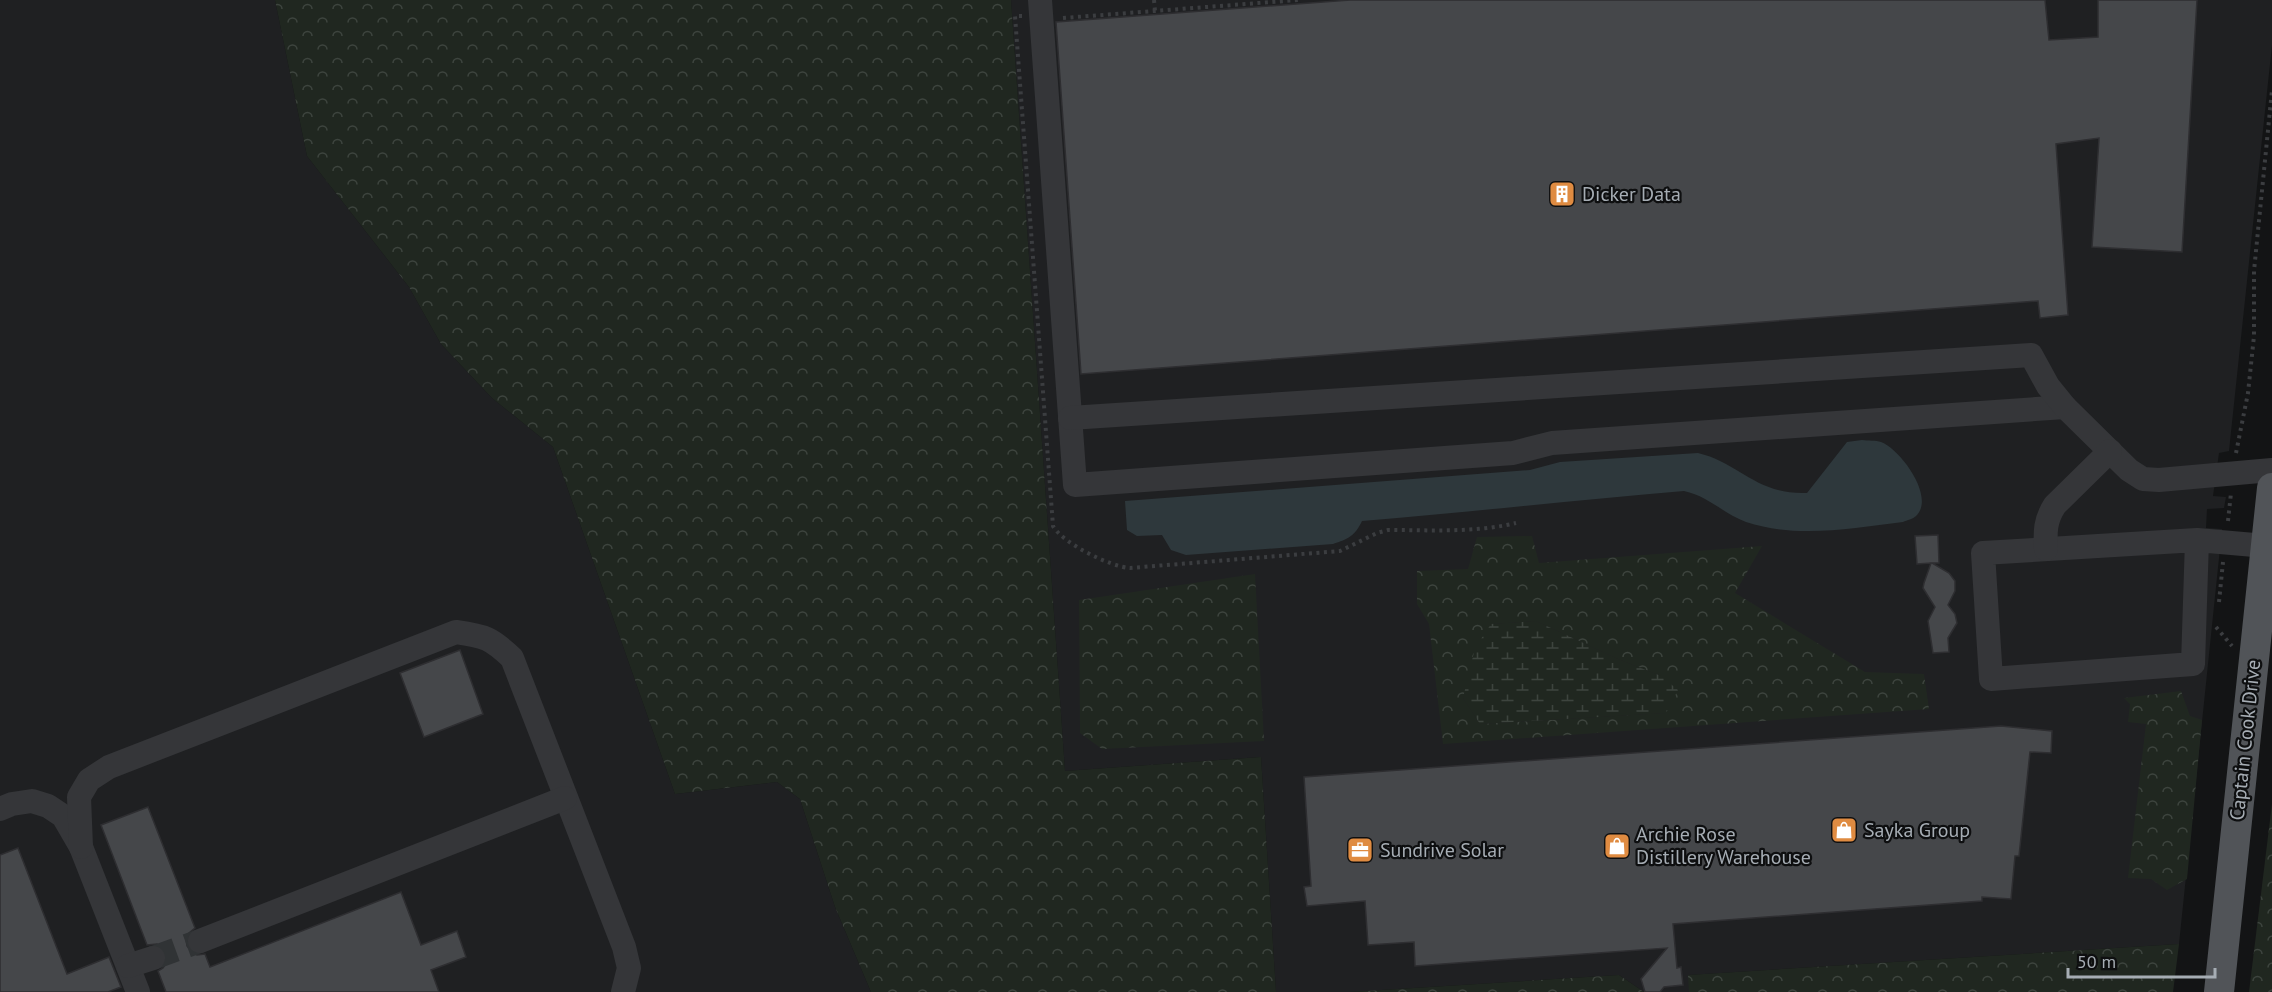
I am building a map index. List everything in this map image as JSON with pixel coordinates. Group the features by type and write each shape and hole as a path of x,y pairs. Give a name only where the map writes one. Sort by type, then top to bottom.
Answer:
{"main road":[{"name":"Captain Cook Drive","path":"2219,992 2272,488"}],"lane":[{"path":"1040,0 1075,485 1513,453 1552,443 2065,407"},
{"path":"1070,418 2031,355 2048,386 2065,407 2129,470 2143,479 2159,480 2272,470"},
{"path":"2046,549 2044,528 2055,505 2110,452"},
{"path":"2197,540 2193,664 1991,679 1983,553 2197,540 2266,546"},
{"path":"81,847 79,797 89,780 109,767 456,632 477,634 494,641 512,658 624,947 629,968 623,992"},
{"path":"200,941 566,798"},
{"path":"0,809 12,804 32,801 48,806 63,816 81,847 138,992"},
{"path":"128,966 153,958"}],"path":[{"path":"1154,0 1155,11"},
{"path":"1062,18 1247,2 1298,0"},
{"path":"2218,607 2236,446 2248,393 2254,336 2254,271 2272,90"},
{"path":"2217,618 2216,628 2253,669"}],"shaded area":[{"path":"0,0 275,0 307,156 409,287 441,344 492,398 553,447 675,794 777,782 800,799 835,907 871,992 0,992"},
{"path":"1011,0 2272,0 2272,45 2229,451 2219,453 2213,496 2226,497 2224,508 2207,509 2206,528 2222,529 2179,944 1689,975 1689,992 1644,992 1619,975 1350,992 1276,992 1261,757 1065,771"},
{"path":"1877,441 1889,446 1906,463 1919,486 1922,497 1921,508 1915,517 1903,522 1825,531 1785,530 1746,522 1693,493 1684,491 1362,521 1350,536 1333,544 1186,555 1171,550 1162,535 1137,536 1127,530 1125,501 1530,470 1560,462 1698,453 1726,464 1774,489 1807,493 1847,442"}],"green space":[{"path":"275,0 1011,0 1065,771 1261,757 1276,992 871,992 835,907 800,799 777,782 675,794 553,447 492,398 441,344 409,287 307,156"},
{"path":"1532,536 1539,563 1762,546 1735,593 1865,672 1924,674 1929,709 1443,744 1429,624 1417,604 1417,571 1468,569 1477,537","holes":["1536,621 1661,676 1666,713 1480,724 1463,698 1491,624"]},
{"path":"1255,574 1264,741 1102,749 1080,733 1079,600"},
{"path":"1536,621 1661,676 1678,690 1666,713 1480,724 1463,698 1475,648 1491,624"},
{"path":"2181,691 2190,716 2202,720 2187,879 2167,890 2151,879 2128,878 2146,724 2128,722 2130,704 2124,698"},
{"path":"2272,804 2272,992 2249,992"},
{"path":"2179,944 2173,992 1689,992 1688,975"},
{"path":"1619,975 1644,992 1350,992"}],"building":[{"name":"Dicker Data","path":"1350,0 2045,0 2049,40 2098,37 2098,0 2197,0 2182,252 2092,247 2099,138 2056,144 2068,315 2040,318 2038,301 1081,374 1056,22"},
{"path":"1938,535 1939,563 1932,563 1949,573 1955,581 1955,591 1948,605 1955,614 1957,623 1948,638 1949,652 1933,653 1928,621 1935,607 1923,588 1931,563 1917,564 1915,536"},
{"path":"460,650 483,714 424,737 400,673"},
{"path":"2001,726 2052,731 2051,753 2030,752 2019,856 2015,856 2011,899 1982,897 1982,901 1673,924 1677,968 1681,967 1683,985 1664,987 1660,992 1645,992 1641,979 1667,948 1415,966 1414,942 1368,945 1365,901 1307,906 1304,887 1311,886 1304,777"},
{"path":"148,807 195,928 186,939 187,946 197,955 205,954 210,967 401,892 421,945 457,931 466,957 431,970 439,992 166,992 158,971 167,962 166,953 157,944 147,945 101,825"},
{"path":"18,848 67,974 109,957 121,987 108,992 0,992 0,855"}],"tunnel":[{"path":"153,958 200,941"}],"place":[{"name":"Dicker Data","path":"1562,194"},
{"name":"Sayka Group","path":"1844,830"},
{"name":"Archie Rose Distillery Warehouse","path":"1617,846"},
{"name":"Sundrive Solar","path":"1360,850"}]}
